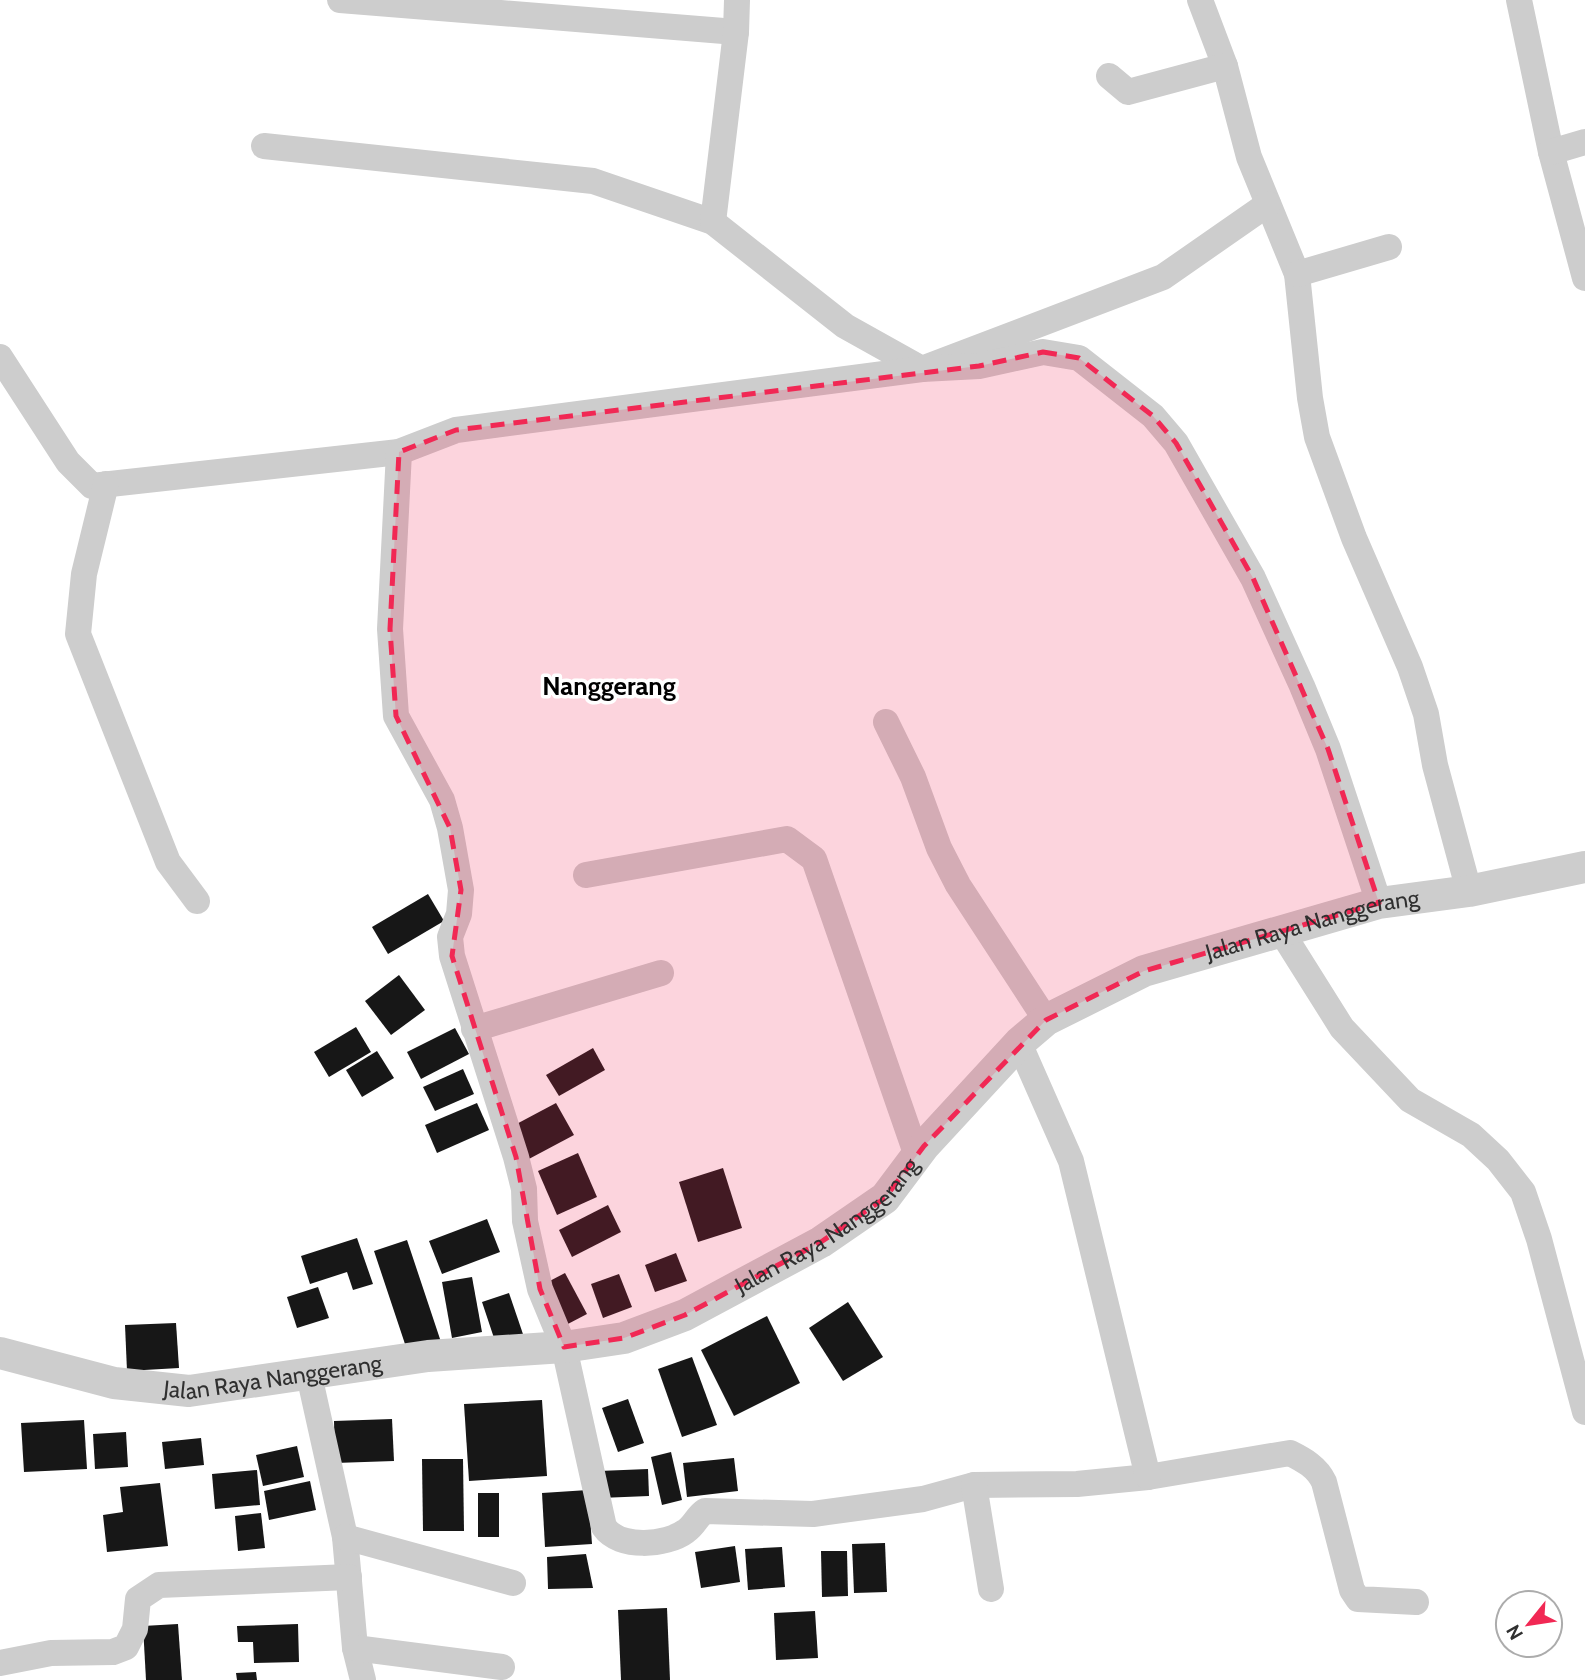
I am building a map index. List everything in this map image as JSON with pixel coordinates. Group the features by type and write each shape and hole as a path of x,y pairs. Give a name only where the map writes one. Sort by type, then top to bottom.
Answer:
{"street":[{"path":"340,0 736,32"},
{"path":"713,222 736,32 737,0"},
{"path":"1200,0 1224,66 1249,157 1297,274 1310,398 1317,437 1354,538 1410,667 1426,714 1435,765 1469,891"},
{"path":"1519,0 1551,152 1584,267"},
{"path":"1109,76 1128,92 1224,66"},
{"path":"1551,152 1585,142"},
{"path":"264,146 593,181 713,222 845,326 922,369"},
{"path":"922,369 1163,277 1268,204"},
{"path":"1297,274 1389,247"},
{"path":"0,357 68,462 92,485 399,452 456,430 922,369 979,366 1043,352 1079,358 1153,416 1176,443 1253,578 1328,750 1379,903"},
{"path":"399,452 390,629 396,716 442,800 450,828 461,890 458,914 450,937 452,956 516,1157 524,1189 525,1221 540,1289 564,1347 604,1527 618,1540 642,1543 684,1533 705,1511 813,1514 923,1499 974,1485 1077,1484 1148,1477 1290,1454 1320,1473 1352,1590 1358,1599 1416,1602"},
{"path":"106,484 84,574 78,634 168,862 197,901"},
{"path":"886,722 918,789 939,848 958,885 1046,1020"},
{"path":"586,874 787,839 814,859 917,1156"},
{"name":"Jalan Raya Nanggerang","path":"0,1353 114,1383 188,1391 428,1356 564,1347 624,1338 685,1315 821,1242 885,1198 917,1156 1019,1043 1046,1020 1144,971 1379,903 1469,891 1585,867"},
{"path":"1282,931 1342,1028 1410,1100 1471,1135 1498,1160 1523,1192 1539,1239 1585,1412"},
{"path":"474,1029 661,973"},
{"path":"1019,1043 1071,1161 1148,1477"},
{"path":"310,1375 345,1537 355,1648 363,1680"},
{"path":"974,1485 991,1589"},
{"path":"345,1537 513,1583"},
{"path":"0,1663 51,1653 113,1652 126,1647 135,1629 138,1599 159,1585 349,1577"},
{"path":"355,1648 502,1667"}],"highlighted area":[{"path":"1043,352 1079,358 1153,416 1176,443 1253,578 1328,749 1379,903 1144,971 1046,1020 924,1146 885,1198 821,1242 685,1315 624,1338 564,1347 540,1289 516,1157 452,956 461,890 450,828 396,716 390,629 399,452 456,430 979,366"}],"building":[{"path":"428,894 444,921 388,954 372,927"},
{"path":"399,975 425,1010 391,1035 365,1001"},
{"path":"356,1027 371,1052 329,1077 314,1052"},
{"path":"455,1028 469,1054 421,1079 407,1052"},
{"path":"593,1048 605,1070 559,1096 546,1075"},
{"path":"377,1051 394,1078 362,1097 346,1070"},
{"path":"463,1069 474,1094 435,1111 423,1087"},
{"path":"477,1103 489,1130 437,1153 425,1125"},
{"path":"556,1103 574,1135 527,1160 509,1128"},
{"path":"578,1153 597,1197 557,1215 538,1171"},
{"path":"723,1168 742,1228 698,1242 679,1182"},
{"path":"608,1205 621,1232 572,1257 559,1230"},
{"path":"487,1219 500,1252 442,1274 429,1241"},
{"path":"357,1238 373,1284 353,1290 347,1272 310,1284 301,1256"},
{"path":"407,1240 442,1345 409,1356 374,1251"},
{"path":"676,1253 687,1281 655,1292 645,1265"},
{"path":"565,1273 587,1314 564,1326 542,1285"},
{"path":"619,1274 632,1307 603,1318 591,1284"},
{"path":"472,1277 482,1332 452,1338 442,1282"},
{"path":"318,1287 329,1318 297,1328 287,1297"},
{"path":"509,1293 525,1340 498,1350 482,1302"},
{"path":"848,1302 883,1357 843,1381 809,1328"},
{"path":"767,1316 800,1383 734,1416 701,1350"},
{"path":"176,1323 179,1368 127,1371 125,1325"},
{"path":"692,1357 717,1425 682,1437 658,1369"},
{"path":"628,1399 644,1443 618,1452 602,1408"},
{"path":"542,1400 547,1476 469,1481 464,1404"},
{"path":"392,1419 394,1461 335,1463 334,1421"},
{"path":"84,1420 87,1469 24,1472 21,1423"},
{"path":"126,1432 128,1467 95,1469 93,1434"},
{"path":"201,1438 204,1465 165,1469 162,1442"},
{"path":"297,1446 304,1477 263,1486 256,1455"},
{"path":"671,1452 682,1500 662,1505 651,1457"},
{"path":"734,1458 738,1491 687,1497 683,1463"},
{"path":"422,1459 463,1459 464,1531 423,1531"},
{"path":"648,1469 649,1496 600,1498 599,1471"},
{"path":"257,1470 260,1505 215,1509 212,1474"},
{"path":"310,1481 316,1510 269,1520 264,1491"},
{"path":"160,1483 168,1546 107,1552 103,1515 123,1512 120,1487"},
{"path":"588,1490 592,1544 545,1547 542,1493"},
{"path":"478,1493 499,1493 499,1537 478,1537"},
{"path":"261,1513 265,1548 238,1551 235,1516"},
{"path":"885,1543 887,1592 854,1593 852,1544"},
{"path":"735,1546 740,1582 701,1588 695,1552"},
{"path":"782,1547 785,1587 748,1590 745,1549"},
{"path":"821,1551 847,1551 848,1596 822,1597"},
{"path":"586,1554 593,1588 548,1589 547,1557"},
{"path":"667,1608 670,1680 621,1680 618,1610"},
{"path":"815,1611 818,1658 776,1660 774,1613"},
{"path":"178,1624 182,1680 146,1680 143,1626"},
{"path":"298,1624 299,1662 254,1663 253,1642 238,1642 237,1626"},
{"path":"256,1672 257,1680 237,1680 236,1673"}],"district":[{"name":"Nanggerang","path":"609,686"}]}
